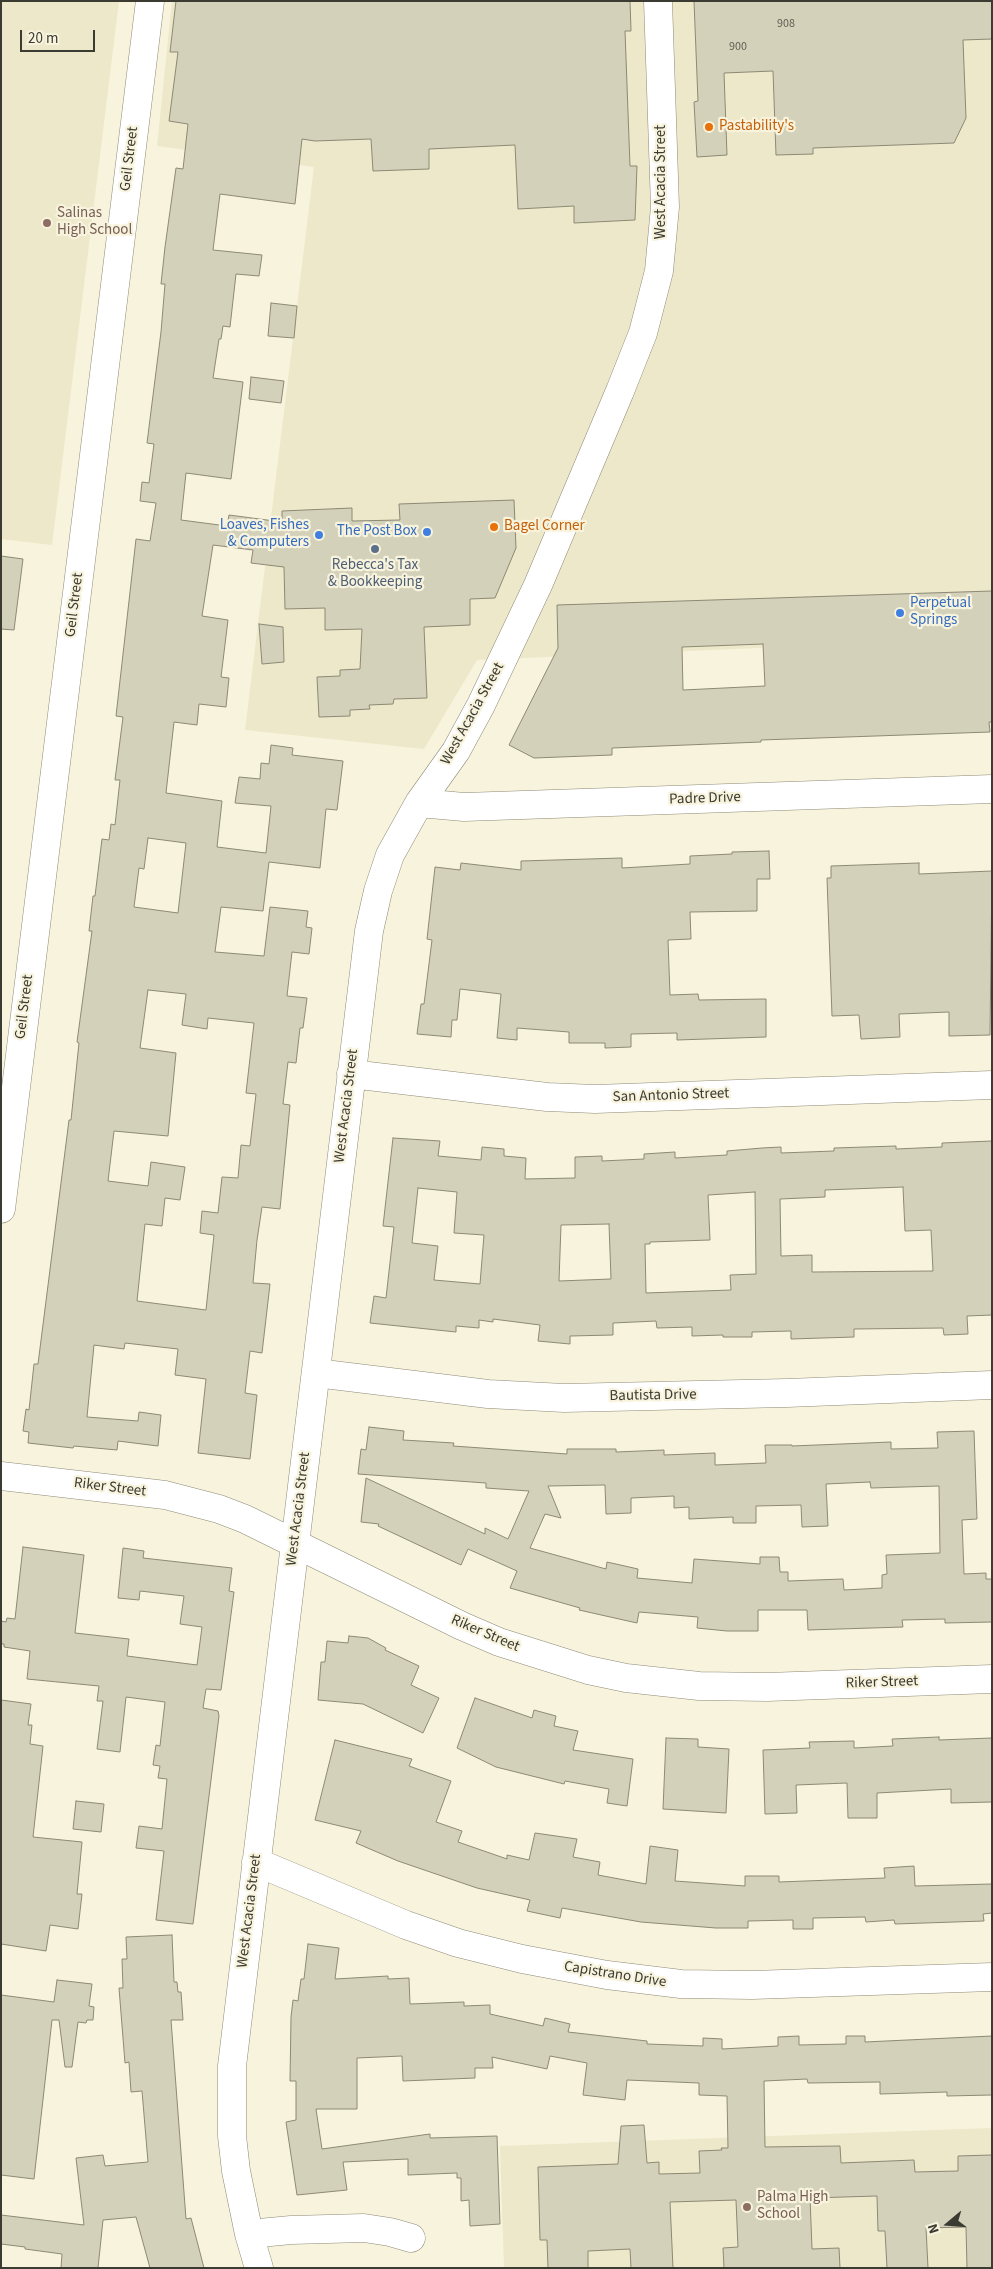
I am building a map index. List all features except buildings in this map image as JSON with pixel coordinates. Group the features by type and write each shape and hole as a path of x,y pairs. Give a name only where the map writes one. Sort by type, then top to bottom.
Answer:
{"street":[{"name":"Geil Street","path":"1,1210 11,1038 150,1"},
{"name":"West Acacia Street","path":"259,2268 249,2234 236,2171 231,2102 237,2019 368,940 378,891 390,855 419,803 456,751 485,696 538,585 643,333 659,272 665,206 658,1"},
{"name":"Padre Drive","path":"419,803 464,807 992,789"},
{"name":"San Antonio Street","path":"351,1074 547,1096 595,1099 992,1085"},
{"name":"Bautista Drive","path":"316,1373 488,1394 564,1398 787,1393 992,1385"},
{"name":"Riker Street","path":"1,1476 165,1495 220,1509 245,1519 462,1626 499,1642 588,1670 626,1678 700,1686 759,1688 992,1679"},
{"name":"Capistrano Drive","path":"256,1862 406,1925 458,1943 522,1959 607,1975 681,1984 743,1985 992,1977"},
{"path":"249,2234 300,2229 364,2228 411,2238"}],"shaded area":[{"name":"Salinas High School","path":"1,1 119,1 52,545 1,539"},
{"path":"172,1 992,1 992,638 477,660 424,749 245,730 314,167 157,146"},
{"name":"Palma High School","path":"992,2128 992,2268 504,2268 500,2146"}],"place":[{"name":"Pastability's","path":"709,127"},
{"name":"Salinas High School","path":"47,223"},
{"name":"Bagel Corner","path":"494,527"},
{"name":"The Post Box","path":"427,532"},
{"name":"Loaves, Fishes & Computers","path":"319,535"},
{"name":"Rebecca's Tax & Bookkeeping","path":"375,549"},
{"name":"Perpetual Springs","path":"900,613"},
{"name":"Palma High School","path":"747,2207"}]}
